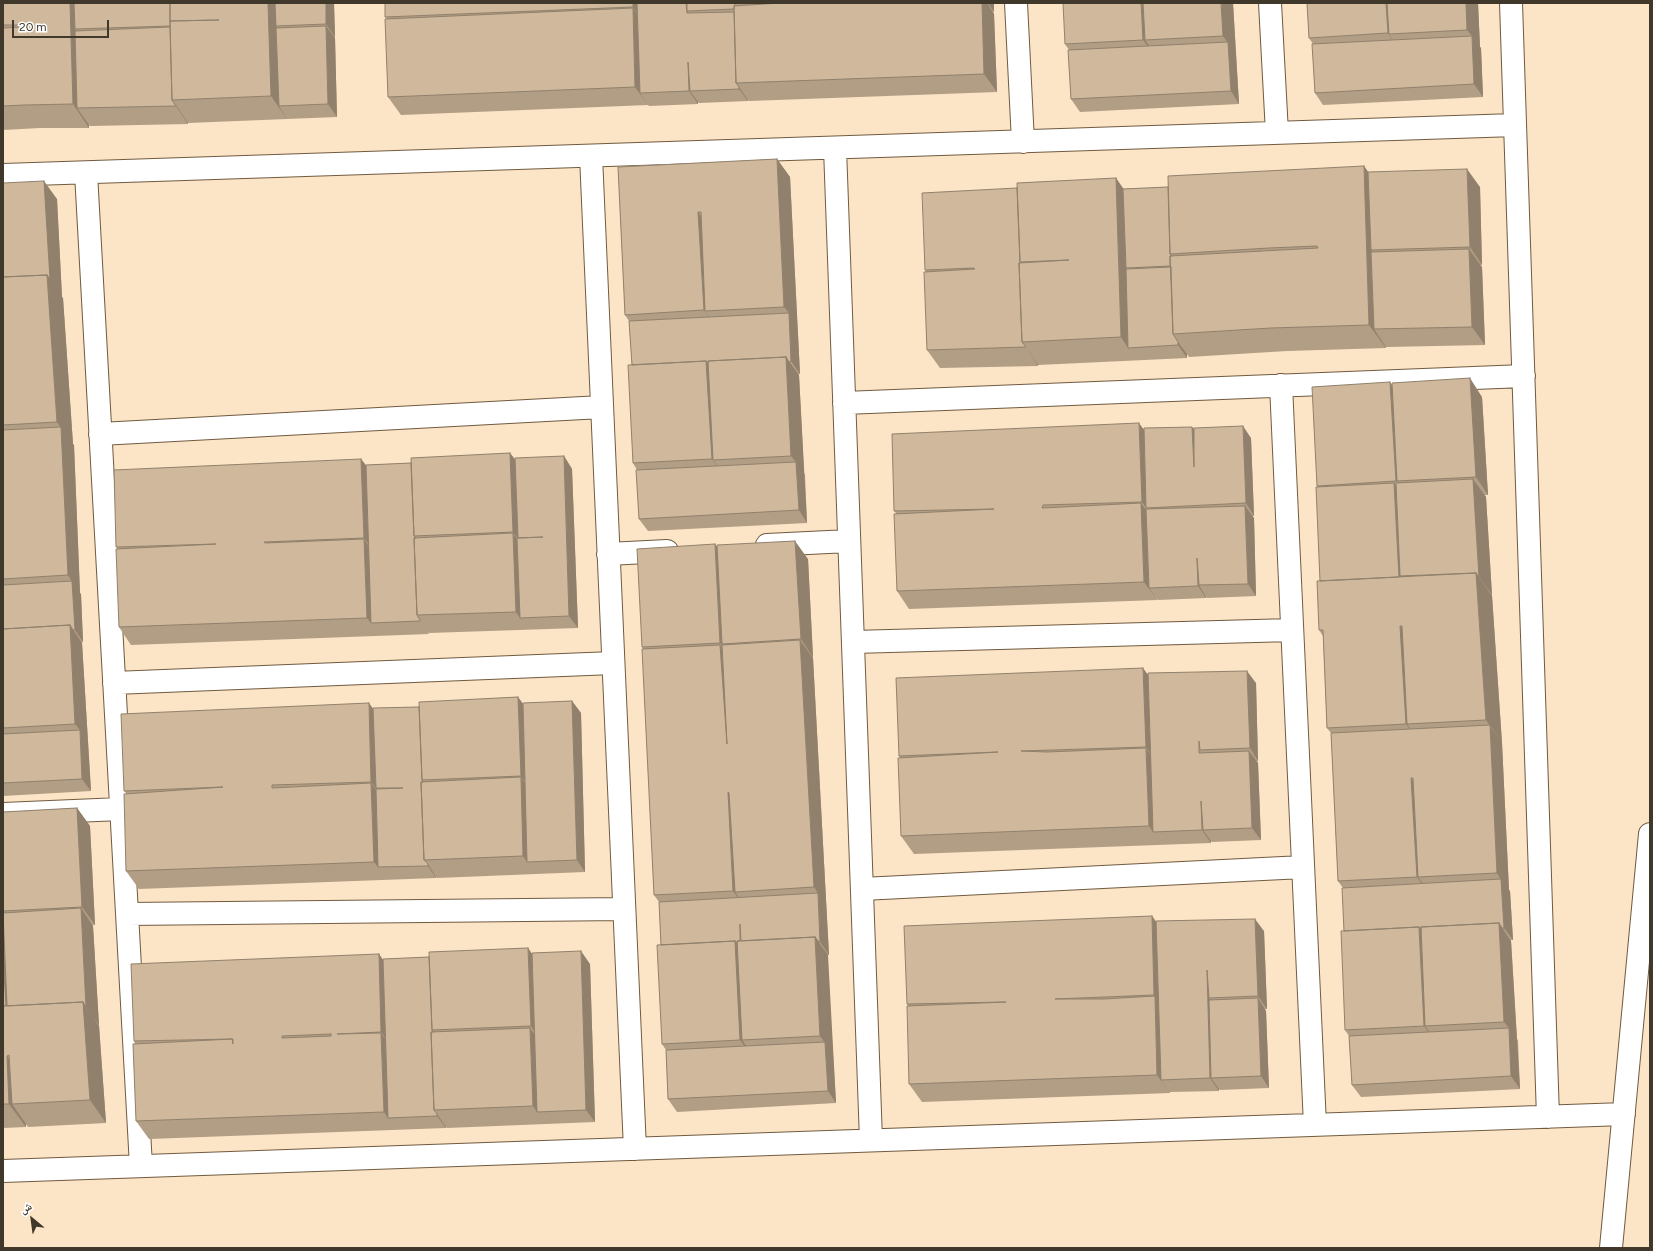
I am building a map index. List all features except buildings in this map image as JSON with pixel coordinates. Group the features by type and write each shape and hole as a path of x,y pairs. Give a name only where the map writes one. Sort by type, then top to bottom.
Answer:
{"street":[{"path":"1016,3 1023,142"},
{"path":"1270,3 1277,133"},
{"path":"1511,3 1548,1116"},
{"path":"3,176 1515,125"},
{"path":"835,148 871,1140"},
{"path":"591,156 635,1149"},
{"path":"86,173 141,1166"},
{"path":"844,403 1524,376"},
{"path":"1281,385 1315,1125"},
{"path":"100,434 602,407"},
{"path":"748,546 849,541"},
{"path":"608,554 686,550"},
{"path":"853,642 1292,630"},
{"path":"114,683 613,663"},
{"path":"3,814 121,809"},
{"path":"1611,1248 1650,834"},
{"path":"862,889 1303,867"},
{"path":"127,914 624,909"},
{"path":"3,1171 1624,1114"}]}
